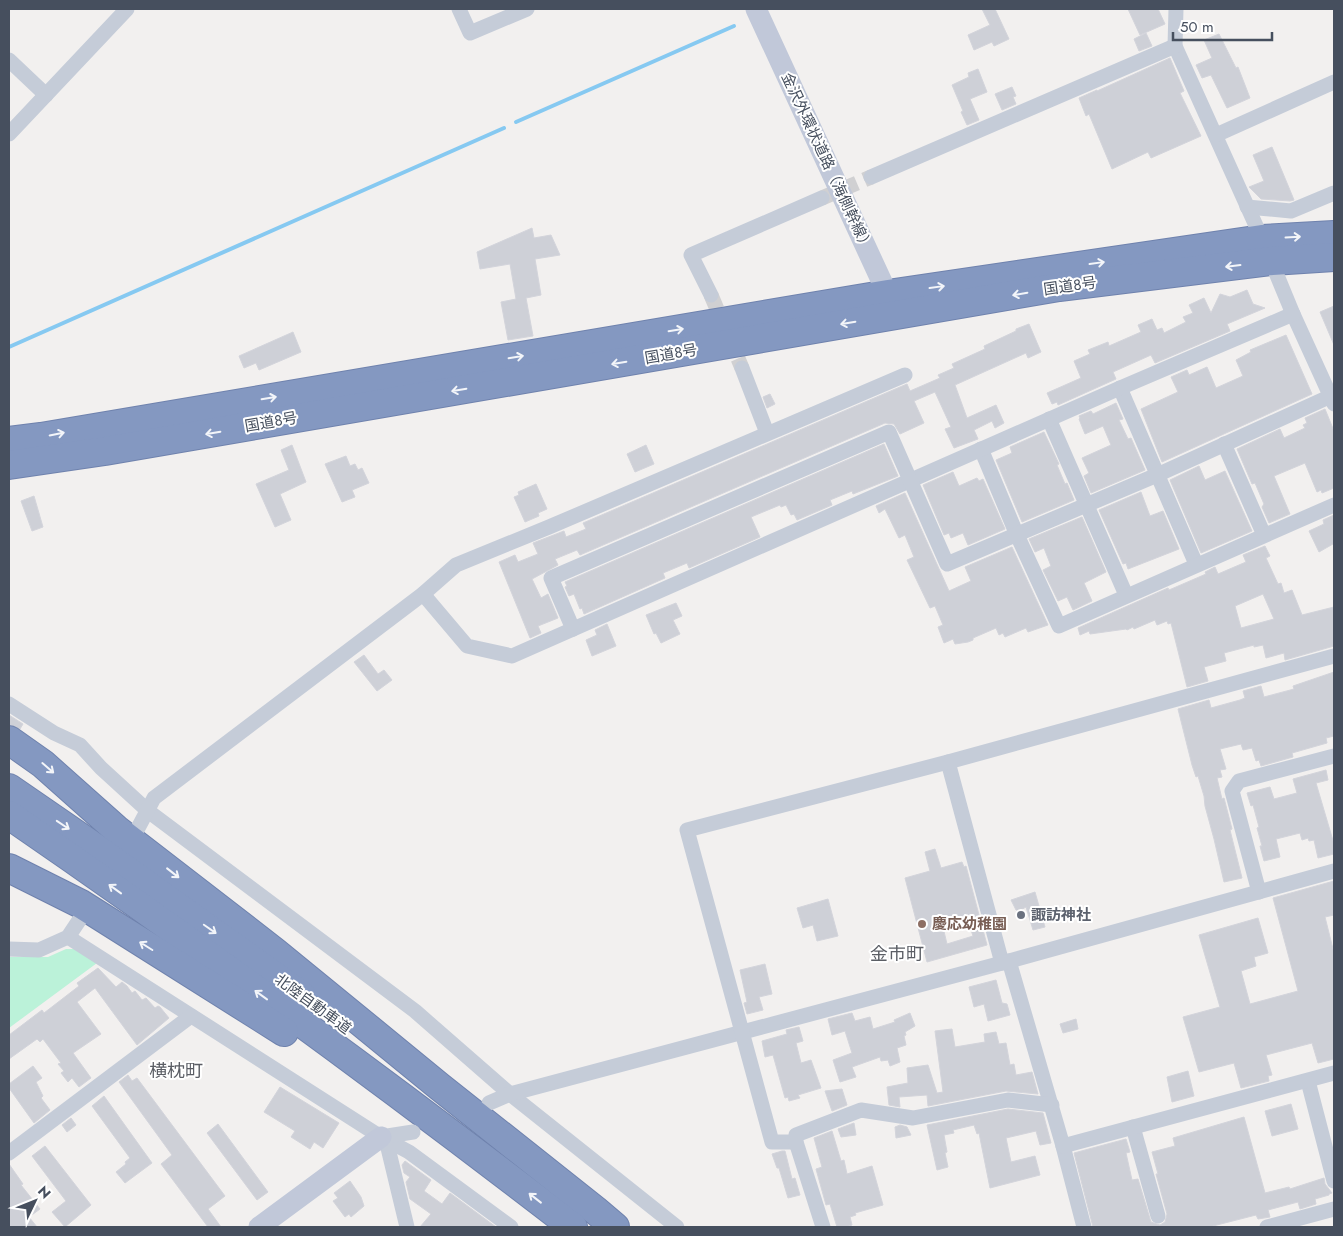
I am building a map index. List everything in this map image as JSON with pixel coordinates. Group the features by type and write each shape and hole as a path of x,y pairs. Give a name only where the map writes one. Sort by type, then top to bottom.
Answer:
{"highway":[{"name":"国道8号","path":"9,440 41,437 892,305 1267,250 1334,235"},
{"name":"国道8号","path":"1267,250 1334,257"},
{"name":"国道8号","path":"9,465 104,451 892,305"},
{"path":"9,479 104,451"},
{"path":"9,740 43,764 116,829 275,952 615,1227"},
{"name":"北陸自動車道","path":"9,788 244,953 422,1084 611,1227"},
{"name":"北陸自動車道","path":"9,815 219,964 498,1169 573,1227"},
{"path":"9,868 81,904 347,1071 498,1169"}],"main road":[{"name":"金沢外環状道路（海側幹線）","path":"756,9 892,305"},
{"path":"259,1227 380,1137"}],"street":[{"path":"9,134 127,9"},
{"path":"459,9 470,33 527,9"},
{"path":"572,629 551,578 889,432 948,564 1224,444 1332,400 1175,46 1176,9"},
{"path":"871,177 1175,46"},
{"path":"9,60 46,95"},
{"path":"1216,135 1334,82"},
{"path":"1247,208 1291,211 1334,193"},
{"path":"710,295 691,255 822,198"},
{"path":"423,594 466,646 512,656 1049,419 1293,314"},
{"path":"742,368 767,433"},
{"path":"137,830 154,798 423,594 456,565 905,375"},
{"path":"1120,388 1196,564"},
{"path":"1049,419 1126,595"},
{"path":"1224,444 1264,535"},
{"path":"981,449 1017,535 1059,626 1196,564 1334,505"},
{"path":"796,1142 772,1142 687,830 948,762 1334,656"},
{"path":"9,704 54,733 80,745 101,768 148,811 415,1011 510,1094 677,1227"},
{"path":"1259,892 1232,791 1240,781 1334,756"},
{"path":"948,762 1005,962 1052,1106 1084,1227"},
{"path":"489,1103 510,1094 1334,872"},
{"path":"9,949 39,950 68,937 80,918"},
{"path":"68,937 380,1137 409,1152 510,1227"},
{"path":"9,1153 191,1016"},
{"path":"1063,1146 1334,1073"},
{"path":"1308,1081 1334,1181"},
{"path":"823,1227 796,1142 796,1135 861,1110 913,1118 1008,1100 1052,1106"},
{"path":"1133,1127 1158,1216"},
{"path":"380,1137 413,1132"},
{"path":"380,1137 388,1148 407,1227"},
{"path":"1267,1227 1334,1208"}],"green space":[{"path":"66,949 76,949 97,963 9,1028 9,957 48,957"}],"building":[{"path":"982,9 995,9 1009,39 994,46 992,42 974,50 968,35 990,25"},
{"path":"1128,9 1158,9 1165,24 1140,35"},
{"path":"1146,33 1152,46 1139,51 1134,39"},
{"path":"1219,34 1236,68 1238,67 1250,98 1227,108 1211,75 1202,78 1196,65 1212,58 1204,40"},
{"path":"1170,58 1184,91 1180,93 1201,136 1151,158 1148,152 1112,169 1089,114 1086,116 1079,98"},
{"path":"978,69 987,92 970,99 979,120 967,125 952,85 969,77 968,73"},
{"path":"1012,87 1016,96 1013,97 1016,104 1002,110 995,94"},
{"path":"1272,147 1294,200 1261,199 1249,187 1264,181 1253,155"},
{"path":"532,228 534,238 551,235 560,255 535,259 541,295 526,298 533,336 508,340 501,302 516,299 510,264 480,269 477,252"},
{"path":"1247,290 1253,304 1265,308 1227,324 1230,331 1155,363 1151,355 1113,372 1116,379 1058,405 1057,402 1052,404 1047,393 1081,378 1074,361 1090,354 1088,350 1108,342 1109,346 1141,332 1138,325 1152,319 1157,330 1162,328 1164,333 1186,322 1183,317 1193,313 1189,305 1204,298 1211,313 1220,294 1230,297"},
{"path":"1334,306 1334,345 1320,312"},
{"path":"1029,324 1041,352 1028,358 1026,353 955,385 967,418 996,405 1004,423 995,428 992,421 974,430 978,439 954,448 945,429 951,427 935,392 914,401 924,423 900,434 894,424 885,423 580,555 577,550 555,559 558,565 532,579 541,598 548,594 558,618 538,626 541,633 530,638 499,562 515,555 518,562 538,554 533,543 564,531 566,537 586,529 583,523 907,384 910,391 940,378 938,375 954,368 952,364 985,349 984,346"},
{"path":"293,332 301,352 259,370 256,363 244,368 239,356"},
{"path":"1286,335 1312,394 1162,462 1141,409 1178,392 1171,377 1187,370 1189,375 1207,367 1216,388 1243,376 1236,360 1251,352 1250,350"},
{"path":"770,394 775,404 767,408 763,397"},
{"path":"1116,403 1123,419 1119,420 1128,439 1131,438 1145,470 1091,493 1084,476 1089,473 1082,458 1111,445 1103,426 1085,434 1079,416 1091,411 1093,414"},
{"path":"1325,409 1334,431 1334,488 1322,493 1321,490 1317,492 1305,463 1274,476 1290,514 1269,523 1262,507 1264,504 1255,483 1252,484 1237,449 1280,429 1284,438 1305,428 1303,425 1307,423 1305,418"},
{"path":"1044,432 1059,464 1057,465 1065,484 1067,483 1074,500 1022,522 996,460 1012,453 1010,447"},
{"path":"884,444 898,476 853,494 852,491 830,500 832,505 797,520 794,514 791,515 786,505 781,507 780,505 751,517 760,537 689,568 687,563 663,573 665,578 584,614 574,594 569,596 565,582"},
{"path":"292,445 306,482 280,494 291,520 275,527 256,484 289,470 281,450"},
{"path":"646,445 654,464 635,472 627,454"},
{"path":"346,456 350,466 355,464 358,470 362,468 369,483 352,490 355,497 342,502 325,464"},
{"path":"1199,466 1205,480 1225,471 1252,531 1201,553 1170,480"},
{"path":"953,472 959,486 977,478 979,481 983,479 1005,529 968,545 963,533 951,538 949,533 944,535 923,485"},
{"path":"536,484 547,509 538,513 539,516 525,522 514,497 519,495 518,492"},
{"path":"1141,492 1150,516 1163,511 1179,549 1128,569 1126,563 1123,564 1099,510"},
{"path":"905,493 949,591 971,581 965,567 1012,547 1048,625 1028,632 1026,628 1005,637 1003,633 999,635 996,628 968,642 955,644 953,639 944,643 938,627 943,625 935,606 930,608 907,560 914,557 905,535 899,538 885,509 879,513 876,506"},
{"path":"34,496 43,527 32,531 21,501"},
{"path":"1334,515 1334,546 1333,544 1319,552 1309,531 1324,524 1323,520"},
{"path":"1082,517 1106,572 1084,583 1092,601 1073,610 1067,597 1058,601 1043,570 1051,566 1044,548 1035,552 1029,539"},
{"path":"1265,546 1270,556 1266,558 1278,584 1281,583 1284,593 1292,590 1302,615 1334,607 1334,646 1285,660 1284,653 1266,658 1263,645 1254,647 1254,645 1224,653 1226,661 1204,667 1208,681 1187,687 1171,623 1168,624 1167,621 1157,625 1155,620 1134,629 1133,627 1127,630 1090,634 1089,631 1080,635 1078,628 1168,588 1169,590 1206,574 1205,572 1215,567 1218,574 1246,562 1243,555","holes":["1263,594 1274,619 1241,628 1235,606"]},
{"path":"676,603 682,616 673,620 680,634 661,643 656,633 654,634 646,615"},
{"path":"607,624 616,646 592,656 586,640 597,635 595,630"},
{"path":"364,655 378,674 384,670 392,680 377,691 354,662"},
{"path":"1334,672 1334,736 1326,738 1327,743 1292,753 1293,757 1261,766 1259,760 1256,761 1252,748 1243,750 1241,744 1220,749 1226,769 1220,770 1222,777 1217,778 1232,829 1230,830 1242,878 1224,882 1204,796 1198,776 1196,777 1192,765 1178,709 1209,700 1211,708 1240,700 1245,698 1243,691 1261,686 1264,697 1294,689 1293,686"},
{"path":"9,715 23,724 20,729 9,725"},
{"path":"1326,770 1328,780 1316,783 1334,844 1334,854 1318,858 1314,840 1309,841 1308,838 1302,840 1300,833 1276,839 1280,857 1264,861 1257,828 1259,827 1253,805 1251,806 1247,793 1270,787 1274,799 1297,793 1293,779"},
{"path":"935,849 941,868 962,862 964,867 966,866 987,945 927,962 905,878 930,871 925,852","holes":["966,915 973,936 947,944 942,923"]},
{"path":"1334,881 1334,915 1325,917 1334,953 1334,1059 1318,1063 1312,1043 1266,1055 1272,1075 1268,1076 1269,1081 1241,1088 1234,1063 1199,1072 1183,1017 1220,1007 1199,935 1258,918 1268,953 1254,957 1256,966 1241,971 1250,1004 1298,991 1273,898"},
{"path":"1035,892 1045,927 1033,930 1026,907 1019,911 1016,910 1011,900"},
{"path":"828,899 838,936 817,941 813,925 803,928 797,908"},
{"path":"765,964 772,994 759,997 763,1010 747,1014 744,1003 747,1002 740,970"},
{"path":"98,968 116,987 122,982 132,993 135,991 142,1000 146,998 155,1008 160,1007 169,1018 137,1045 95,988 77,1002 101,1034 73,1053 91,1078 79,1087 72,1078 68,1082 61,1073 64,1071 58,1064 61,1063 43,1039 40,1042 37,1039 9,1059 9,1035 42,1010 44,1013 79,986 77,983"},
{"path":"996,980 1002,1003 1007,1004 1010,1015 988,1021 984,1004 974,1007 969,987"},
{"path":"852,1013 855,1021 870,1017 873,1029 895,1022 894,1020 910,1013 915,1026 905,1032 906,1045 897,1048 900,1062 890,1066 888,1060 881,1061 880,1057 852,1067 856,1077 840,1082 833,1060 852,1053 845,1031 832,1035 828,1019"},
{"path":"1076,1019 1078,1029 1063,1033 1060,1024"},
{"path":"799,1027 803,1041 796,1043 801,1063 811,1060 821,1088 798,1095 800,1098 789,1101 788,1097 785,1098 773,1055 765,1057 762,1041 787,1034 786,1030"},
{"path":"952,1029 955,1047 985,1042 984,1034 996,1032 999,1044 1006,1043 1010,1065 1014,1064 1016,1075 1032,1072 1038,1094 1006,1091 928,1106 927,1095 899,1097 900,1107 889,1105 887,1087 908,1083 907,1068 928,1065 937,1093 943,1092 935,1031"},
{"path":"33,1066 42,1078 36,1082 43,1096 41,1098 50,1110 34,1123 9,1088 9,1084"},
{"path":"1188,1071 1194,1096 1172,1102 1167,1077"},
{"path":"128,1075 132,1081 137,1078 225,1196 208,1209 221,1227 208,1227 161,1164 172,1155 119,1082"},
{"path":"280,1087 339,1123 323,1148 314,1142 310,1149 291,1137 295,1131 264,1112"},
{"path":"842,1089 847,1105 832,1111 825,1091"},
{"path":"104,1096 152,1163 125,1183 116,1172 130,1158 92,1106"},
{"path":"1291,1104 1298,1129 1272,1136 1265,1111"},
{"path":"1008,1109 1043,1113 1051,1143 1040,1145 1036,1131 1006,1138 1011,1162 1035,1156 1040,1175 990,1188 979,1133 977,1134 974,1125 953,1130 954,1133 944,1135 948,1167 937,1170 927,1125"},
{"path":"1244,1117 1265,1193 1289,1187 1290,1189 1324,1178 1325,1184 1332,1193 1315,1199 1316,1204 1300,1209 1298,1202 1268,1210 1270,1217 1258,1219 1256,1215 1209,1227 1093,1227 1074,1153 1126,1139 1130,1152 1126,1153 1132,1180 1138,1179 1151,1222 1160,1225 1165,1222 1167,1214 1152,1152 1175,1146 1173,1138"},
{"path":"71,1118 76,1125 67,1132 62,1125"},
{"path":"854,1123 856,1135 841,1137 838,1129"},
{"path":"218,1124 268,1192 257,1200 207,1133"},
{"path":"900,1125 907,1127 911,1135 896,1138 895,1127"},
{"path":"832,1131 841,1161 844,1160 847,1174 872,1166 883,1205 855,1213 856,1215 850,1217 852,1225 846,1227 837,1227 830,1204 826,1205 816,1169 822,1167 814,1138"},
{"path":"45,1146 91,1205 65,1227 52,1212 66,1201 32,1156"},
{"path":"785,1151 792,1179 795,1178 800,1195 788,1198 779,1168 777,1168 772,1154"},
{"path":"405,1161 431,1180 424,1191 442,1204 450,1193 496,1227 420,1227 431,1214 410,1199 406,1182 410,1177 404,1173 402,1165"},
{"path":"9,1164 23,1184 21,1185 40,1209 29,1217 37,1227 9,1227"},
{"path":"350,1181 361,1197 364,1206 351,1217 349,1214 345,1217 333,1201 338,1198 334,1193"}],"waterway":[{"path":"516,122 734,26"},
{"path":"9,347 504,128"}],"tunnel":[{"path":"822,198 871,177"},
{"path":"711,295 742,368"}],"place":[{"name":"諏訪神社","path":"1021,915"},
{"name":"慶応幼稚園","path":"922,924"}],"district":[{"name":"金市町","path":"897,954"},
{"name":"横枕町","path":"176,1071"}]}
